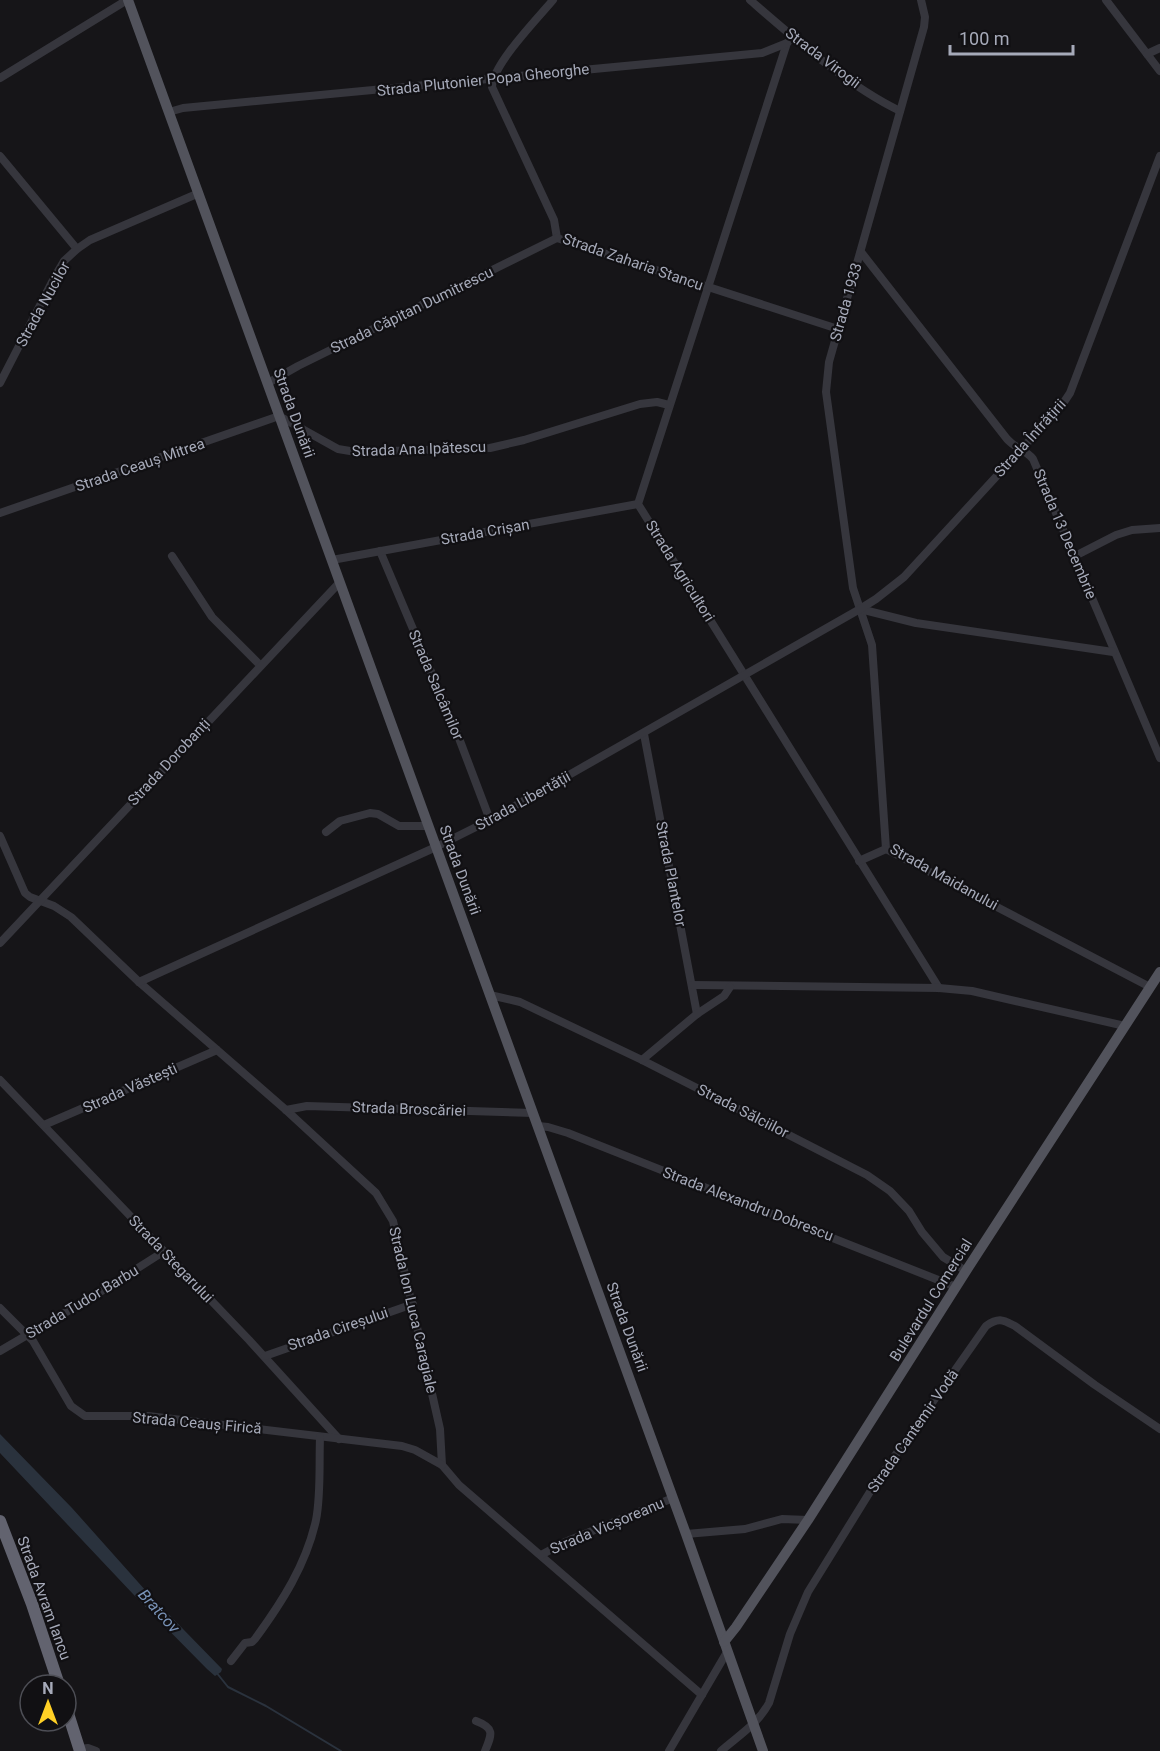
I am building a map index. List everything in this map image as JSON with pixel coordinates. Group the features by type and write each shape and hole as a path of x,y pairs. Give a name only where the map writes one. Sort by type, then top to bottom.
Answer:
{"highway":[{"name":"Strada Avram Iancu","path":"0,1521 32,1604 55,1673"},
{"path":"74,1733 80,1750"}],"main road":[{"name":"Strada Dunării","path":"128,0 763,1751"},
{"name":"Bulevardul Comercial","path":"725,1647 1160,972"}],"street":[{"path":"0,78 128,0"},
{"path":"492,80 500,65 553,0"},
{"name":"Strada Virogii","path":"750,0 790,40 874,97 900,111"},
{"name":"Strada 1933","path":"860,609 853,588 826,392 829,362 924,27 925,17 921,0"},
{"path":"1106,0 1160,71"},
{"name":"Strada Plutonier Popa Gheorghe","path":"169,112 183,108 762,53 790,40"},
{"name":"Strada Agricultori","path":"790,40 638,504 939,988"},
{"path":"1147,54 1160,48"},
{"name":"Strada Zaharia Stancu","path":"492,80 494,93 554,220 557,238 838,329"},
{"path":"0,156 77,249"},
{"name":"Strada Înfrățirii","path":"860,609 904,577 1062,405 1070,393 1160,156"},
{"name":"Strada Nucilor","path":"0,383 64,261 90,240 199,193"},
{"name":"Strada Căpitan Dumitrescu","path":"268,383 557,238"},
{"name":"Strada 13 Decembrie","path":"861,252 1007,439 1033,459 1113,652 1160,758"},
{"name":"Strada Ana Ipătescu","path":"279,416 338,449 356,452 490,447 524,440 648,402 669,405"},
{"name":"Strada Ceauș Mitrea","path":"0,513 279,416"},
{"name":"Strada Crișan","path":"332,560 638,504"},
{"path":"1075,556 1131,530 1160,528"},
{"name":"Strada Salcâmilor","path":"380,551 457,734 490,820"},
{"path":"172,556 213,617 260,665"},
{"name":"Strada Dorobanți","path":"0,943 340,582"},
{"path":"860,609 927,625 1113,652"},
{"name":"Strada Libertății","path":"139,982 436,847 490,820 860,609"},
{"name":"Strada Maidanului","path":"860,609 872,645 886,849 1150,987"},
{"name":"Strada Plantelor","path":"644,734 697,1014"},
{"path":"326,832 340,820 370,813 378,814 399,826 428,826"},
{"name":"Strada Ion Luca Caragiale","path":"0,836 25,893 71,917 139,982 286,1110 376,1193 386,1206 393,1221 440,1429 442,1465"},
{"path":"860,861 886,849"},
{"path":"692,985 939,988 972,991 1125,1026"},
{"path":"642,1060 697,1014 724,996 730,987"},
{"name":"Strada Sălciilor","path":"490,995 520,1002 642,1060 867,1175 890,1191 909,1211 943,1257 966,1271"},
{"name":"Strada Văstești","path":"44,1125 217,1050"},
{"name":"Strada Stegarului","path":"0,1080 265,1356 339,1439"},
{"name":"Strada Broscăriei","path":"286,1110 307,1106 533,1113"},
{"name":"Strada Alexandru Dobrescu","path":"538,1126 568,1133 956,1287"},
{"name":"Strada Tudor Barbu","path":"0,1351 163,1252"},
{"name":"Strada Cireșului","path":"265,1356 412,1304"},
{"name":"Strada Ceauș Firică","path":"0,1308 27,1335 42,1355 71,1406 85,1416 148,1416 402,1446 415,1450 442,1465"},
{"name":"Strada Cantemir Vodă","path":"753,1725 769,1703 790,1634 808,1592 873,1487 986,1326 994,1320 1015,1326 1160,1429"},
{"path":"231,1662 245,1643 255,1639 273,1614 294,1581 307,1551 316,1518 320,1437"},
{"path":"442,1465 459,1485 702,1695"},
{"name":"Strada Vicșoreanu","path":"541,1555 565,1542 673,1498"},
{"path":"686,1534 745,1529 782,1519 808,1520"},
{"path":"669,1751 702,1695 725,1647"},
{"path":"476,1721 486,1725 490,1730 491,1737 485,1751"},
{"path":"721,1751 753,1725"},
{"path":"80,1750 88,1748 96,1751"}],"water":[{"path":"0,1434 222,1669 221,1672 215,1676 207,1669 0,1453"}],"waterway":[{"name":"Bratcov","path":"216,1672 228,1687 266,1706 341,1751"}]}
